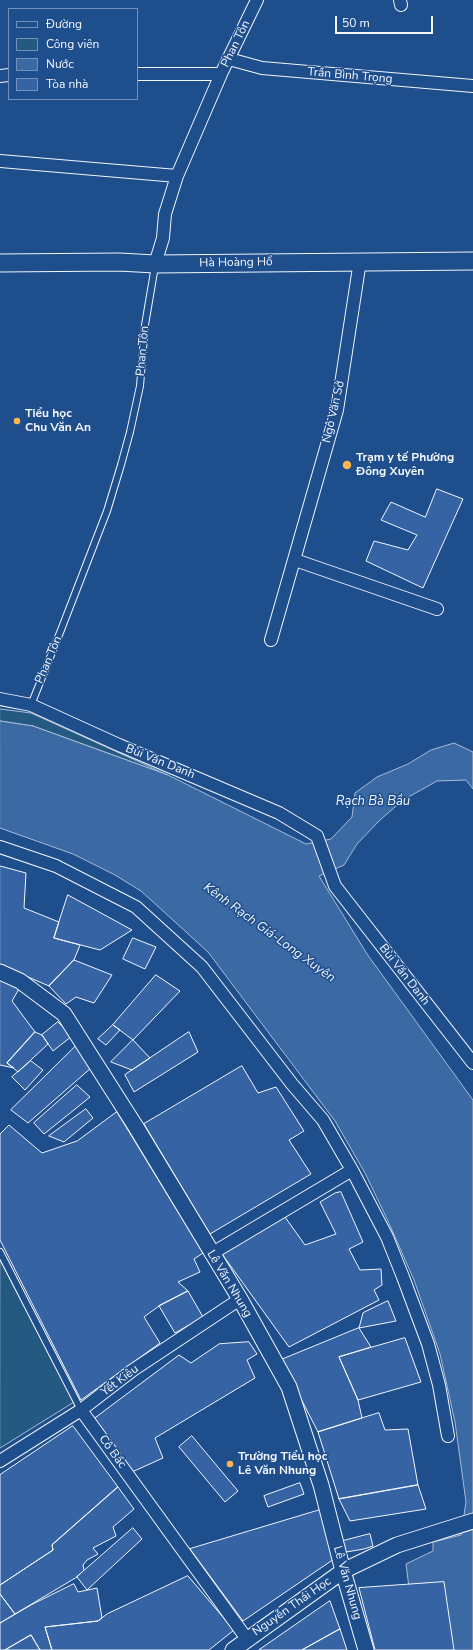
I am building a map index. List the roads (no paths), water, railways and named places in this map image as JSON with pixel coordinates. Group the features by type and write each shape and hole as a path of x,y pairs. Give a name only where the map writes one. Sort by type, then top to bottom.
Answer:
{"main road":[{"name":"Hà Hoàng Hổ","path":"0,263 105,262 155,264 473,261"}],"street":[{"name":"Phan Tôn","path":"155,264 163,238 165,214 177,176 221,74 257,0"},
{"name":"Trần Bình Trọng","path":"229,59 262,68 473,86"},
{"path":"138,74 221,74"},
{"path":"0,161 177,176"},
{"name":"Ngô Văn Sở","path":"271,640 337,410 360,261"},
{"path":"294,560 437,609"},
{"name":"Bùi Văn Danh","path":"0,699 30,704 119,745 279,813 317,836 335,886 473,1063"},
{"path":"0,847 56,866 136,907 202,967 292,1084 322,1120 352,1170 387,1237 417,1311 439,1385 448,1436"},
{"name":"Lê Văn Nhung","path":"0,972 20,981 64,1014 124,1108 211,1254 240,1299 289,1387 322,1485 343,1571 366,1650"},
{"path":"211,1254 352,1170"},
{"name":"Yết Kiêu","path":"0,1461 81,1410 133,1370 240,1299"},
{"name":"Cô Bắc","path":"81,1410 247,1639"},
{"name":"Nguyễn Thái Học","path":"233,1650 343,1571 397,1544 441,1532 473,1521"}],"lane":[{"name":"Phan Tôn","path":"30,704 62,630 107,511 121,465 140,386 145,325 155,264"},
{"name":"Cô Bắc","path":"0,1252 81,1410"}],"water":[{"path":"0,721 33,726 168,775 306,844 331,839 352,817 355,793 377,777 408,764 431,750 454,743 473,752 473,789 466,780 437,781 403,800 379,821 357,844 344,865 319,876 367,954 473,1100 473,1650 417,1650 406,1564 433,1551 433,1542 461,1535 466,1502 455,1422 440,1354 414,1280 365,1173 335,1121 208,952 141,891 115,875 73,854 0,828"}],"place":[{"name":"Tiểu học Chu Văn An","path":"17,421"},
{"name":"Trạm y tế Phường Đông Xuyên","path":"347,465"},
{"name":"Trường Tiểu học Lê Văn Nhung","path":"230,1464"}],"water label":[{"name":"Rạch Bà Bầu","path":"373,802"},
{"name":"Kênh Rạch Giá-Long Xuyên","path":"269,933"}]}
